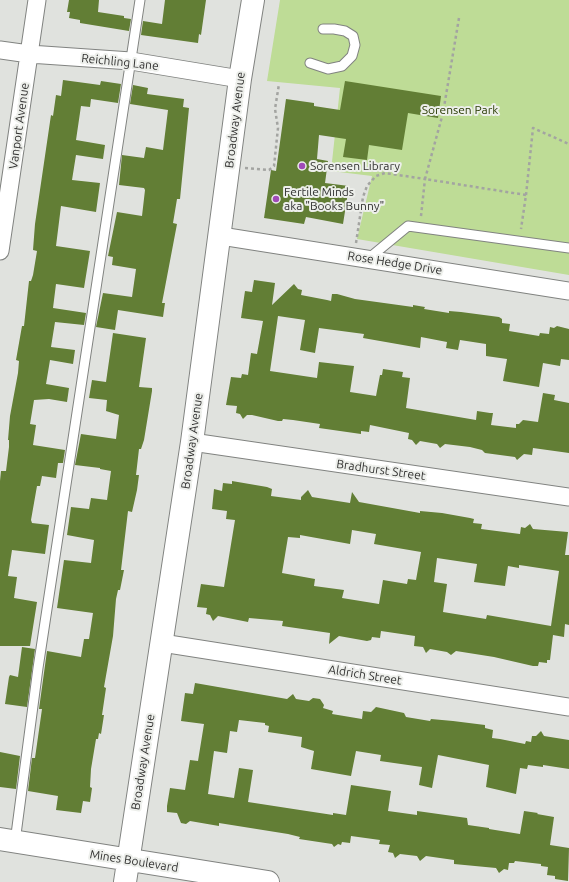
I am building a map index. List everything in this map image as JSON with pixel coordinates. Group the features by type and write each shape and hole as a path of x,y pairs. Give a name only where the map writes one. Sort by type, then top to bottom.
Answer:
{"street":[{"name":"Vanport Avenue","path":"0,251 37,0"},
{"name":"Broadway Avenue","path":"125,882 192,442 221,236 240,79 253,0"},
{"name":"Reichling Lane","path":"0,50 29,54 131,61 240,79"},
{"name":"Rose Hedge Drive","path":"221,236 569,291"},
{"name":"Bradhurst Street","path":"192,442 569,497"},
{"name":"Aldrich Street","path":"162,643 569,706"},
{"name":"Mines Boulevard","path":"7,841 268,882"}],"lane":[{"path":"7,841 38,668 140,0"},
{"path":"310,63 328,69 342,66 352,56 355,45 353,36 339,30 323,29"},
{"path":"361,258 408,226 419,226 569,248"}],"path":[{"path":"419,226 425,179 443,113 460,18"},
{"path":"229,167 269,170 274,166 278,128 275,109 278,84"},
{"path":"520,240 533,128 569,144"},
{"path":"361,258 363,197 367,186 376,176 386,173 526,195"}],"green space":[{"name":"Sorensen Park","path":"280,0 569,0 569,275 357,239 372,176 331,171 340,88 267,81"}],"building":[{"path":"69,0 99,0 98,12 124,16 124,18 131,19 129,31 80,23 80,20 69,18 70,12 67,12"},
{"path":"165,0 206,0 201,35 199,34 198,43 141,35 143,21 162,24"},
{"path":"63,80 100,85 101,81 121,84 118,103 91,99 90,107 81,106 76,140 105,145 103,159 76,155 72,180 100,183 96,212 61,206 56,246 90,251 84,288 56,284 53,308 86,313 84,325 55,322 51,347 75,350 73,364 50,360 46,384 69,388 67,402 49,399 34,400 30,424 36,425 33,445 65,450 63,463 58,463 56,478 42,476 40,486 37,486 31,520 32,523 49,525 45,554 12,550 8,576 17,577 14,598 37,602 30,646 0,646 1,471 6,471 9,447 8,440 10,416 18,373 19,361 16,360 22,326 24,326 29,281 31,281 33,275 37,251 33,250 35,224 51,115 53,116 56,95 61,96"},
{"path":"345,81 441,96 438,118 408,113 402,150 369,145 367,160 343,157 346,139 319,135 317,159 328,161 325,183 349,186 343,224 306,217 304,224 264,218 271,170 276,171 286,99 314,103 314,106 340,110"},
{"path":"133,85 148,88 147,94 184,99 183,107 189,108 180,199 177,199 173,223 177,224 162,303 165,303 163,317 118,310 115,330 96,327 103,293 132,297 136,269 112,265 113,257 108,256 117,212 142,216 145,190 144,188 119,185 122,155 144,158 146,147 163,150 168,110 130,104"},
{"path":"254,280 275,283 272,305 294,284 298,289 302,290 301,295 331,301 332,294 337,294 355,299 413,307 413,305 425,307 424,309 449,313 449,311 499,317 502,319 502,323 510,324 509,331 539,336 540,333 549,334 550,327 554,328 557,326 569,329 569,360 561,359 560,366 543,363 539,387 503,381 507,359 486,356 486,344 460,340 458,350 446,348 447,342 421,337 420,348 363,338 364,334 319,328 315,353 300,350 305,320 278,316 270,371 317,378 319,362 354,366 350,392 376,396 380,375 382,375 383,369 403,372 402,377 410,378 406,408 476,420 477,411 493,413 491,425 516,428 516,424 519,424 523,420 538,422 543,393 555,395 554,400 569,403 569,453 533,448 532,455 524,454 517,460 515,457 485,453 482,450 470,447 445,444 440,448 437,444 420,441 416,445 412,440 408,439 409,433 370,425 369,432 361,431 361,434 319,428 320,424 293,420 283,419 282,421 278,421 252,415 247,415 243,419 240,414 236,413 237,406 226,405 231,377 241,378 242,374 248,375 251,353 257,354 263,321 241,318 245,291 252,292"},
{"path":"113,333 146,338 139,387 152,388 152,391 144,440 141,449 139,449 136,475 139,475 137,490 132,512 128,511 121,570 124,570 120,590 118,590 116,599 113,636 104,687 106,688 101,734 99,733 98,739 96,739 91,769 90,787 92,788 90,802 83,801 81,813 56,810 58,796 28,791 32,758 35,758 42,709 39,709 47,651 81,657 84,639 89,639 93,613 57,608 64,560 91,563 94,540 67,535 71,507 89,509 91,498 107,500 111,471 75,465 81,434 116,439 119,415 106,411 107,400 89,398 92,380 106,382"},
{"path":"232,481 267,487 272,489 271,496 301,500 301,497 308,490 312,497 350,503 352,492 359,502 420,513 420,511 442,513 474,519 473,523 482,524 481,529 520,534 521,527 525,528 530,524 533,529 568,532 565,555 569,555 569,625 565,624 564,637 553,635 550,660 547,660 547,663 539,662 538,666 533,666 494,657 456,651 451,655 447,652 430,649 426,653 423,647 414,646 415,636 381,631 380,638 372,637 371,640 367,641 339,636 329,644 330,633 282,626 283,621 249,618 248,622 218,616 213,621 210,615 206,614 207,608 197,607 201,584 224,587 235,520 226,519 227,511 212,509 214,489 222,491 223,483 232,484","holes":["352,530 376,534 374,544 421,552 416,580 408,579 407,584 383,580 379,604 342,598 344,590 314,586 315,579 282,573 288,537 300,538 300,535 350,544","437,558 477,564 474,582 505,586 508,566 519,568 519,565 559,571 551,626 487,615 486,619 443,612 447,584 434,582"]},
{"path":"22,647 35,649 27,707 5,704 9,677 10,675 18,677"},
{"path":"195,683 287,699 293,694 296,699 309,701 313,698 320,699 324,705 323,708 333,711 332,714 362,719 363,711 371,712 376,707 404,713 406,717 430,721 431,719 485,725 485,728 493,730 492,738 525,744 526,741 531,742 532,736 536,736 541,731 544,736 569,740 569,769 543,765 543,767 528,765 527,769 520,768 516,794 486,787 489,765 438,755 432,788 419,785 422,767 380,761 381,755 356,751 351,776 311,769 314,751 301,747 302,737 268,732 269,726 265,725 265,723 239,720 237,732 230,731 227,753 214,751 208,794 234,798 239,768 253,770 248,802 333,815 333,813 346,815 351,785 391,791 388,811 417,815 417,811 467,818 468,825 520,834 524,811 538,813 537,814 554,817 550,845 569,848 568,881 555,879 555,876 547,875 548,867 541,866 541,864 515,861 514,863 509,863 508,870 504,869 499,873 496,868 454,864 454,860 426,856 420,861 417,856 400,854 395,858 393,853 388,852 390,845 379,844 380,840 351,836 350,843 342,842 341,845 338,844 334,847 332,844 299,839 300,837 288,834 219,823 219,826 190,821 186,824 181,823 177,813 167,812 167,806 170,788 185,790 190,760 198,761 204,724 181,721 185,693 193,694"},
{"path":"0,752 20,756 16,789 0,787"}],"place":[{"name":"Sorensen Library","path":"302,166"},
{"name":"Fertile Minds aka \"Books Bunny\"","path":"276,199"}]}
